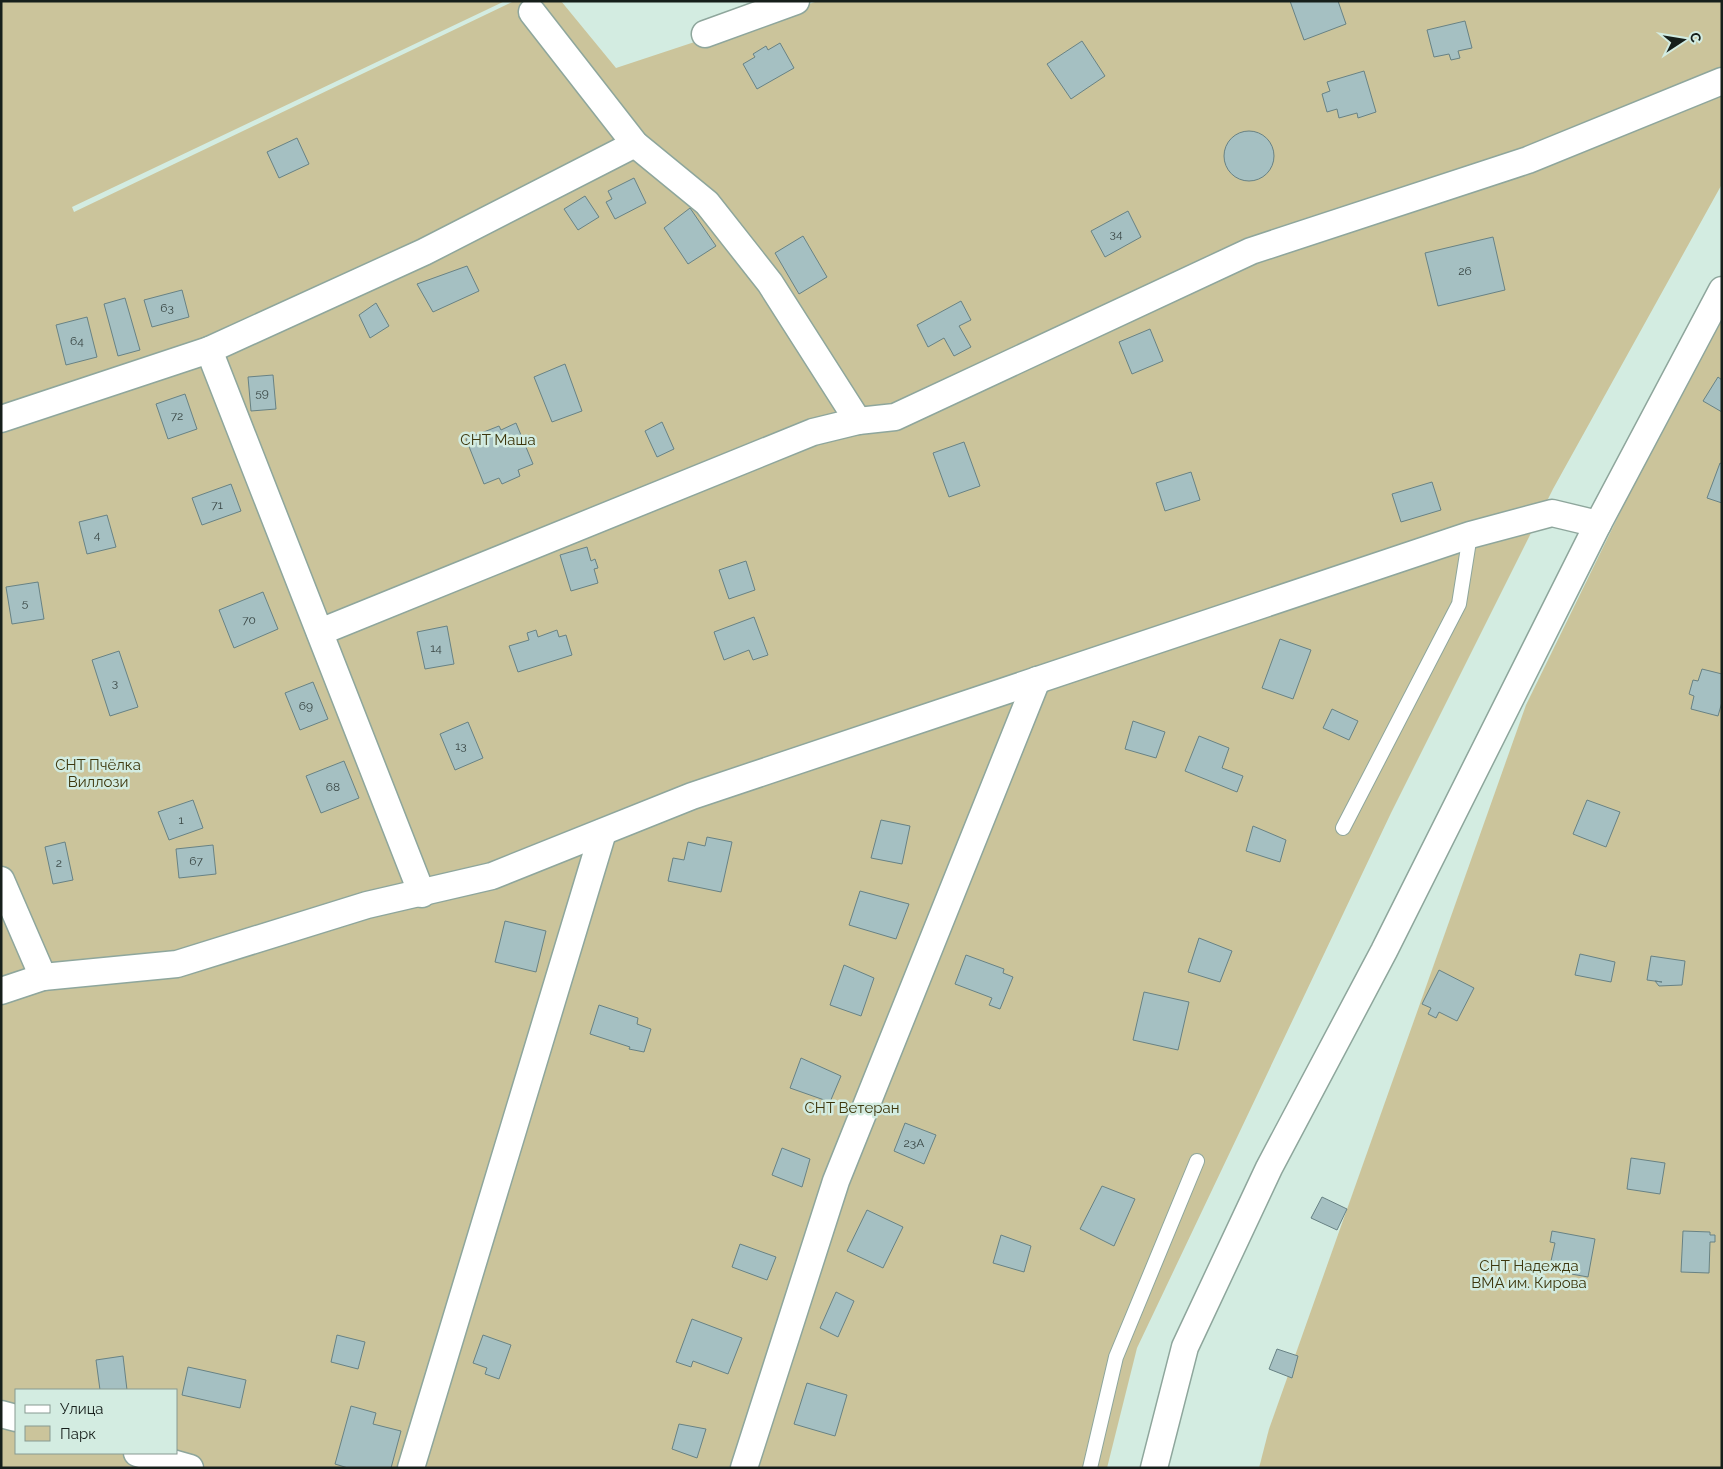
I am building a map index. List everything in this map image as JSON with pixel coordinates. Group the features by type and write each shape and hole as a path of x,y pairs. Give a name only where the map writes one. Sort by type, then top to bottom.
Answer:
{"street":[{"path":"705,34 796,1"},
{"path":"532,12 635,144 707,203 770,283 858,421"},
{"path":"320,632 813,432 858,421 896,417 1251,251 1528,160 1722,81"},
{"path":"1,419 209,350 424,252 635,144"},
{"path":"1154,1468 1185,1348 1269,1168 1384,951 1598,524 1722,290"},
{"path":"209,350 422,894"},
{"path":"1,991 43,977 176,964 310,921 367,905 422,894 492,876 692,796 1470,535 1552,514 1598,524"},
{"path":"744,1468 836,1181 1037,680"},
{"path":"411,1468 603,832"},
{"path":"1,880 43,977"},
{"path":"1,1414 15,1418"},
{"path":"141,1454 190,1468"}],"lane":[{"path":"1343,828 1459,604 1470,535"},
{"path":"1090,1468 1116,1357 1197,1161"}],"green space":[{"path":"1,1 505,1 72,207 74,212 514,1 561,1 616,68 818,1 1722,1 1722,184 1553,489 1391,813 1137,1348 1107,1468 1,1468"},
{"name":"СНТ Надежда ВМА им. Кирова","path":"1722,304 1722,1468 1259,1468 1269,1429 1526,705"}],"building":[{"path":"1290,1 1338,1 1346,24 1304,40"},
{"path":"1465,21 1472,48 1458,51 1460,58 1451,60 1449,54 1434,57 1427,30"},
{"path":"1082,41 1105,76 1071,99 1047,64"},
{"path":"780,43 794,68 757,89 743,64 755,57 753,54 766,46 768,50"},
{"path":"1364,71 1376,112 1358,118 1357,113 1339,118 1337,109 1327,112 1322,94 1330,91 1327,82"},
{"path":"1249,131 1259,133 1267,138 1272,146 1274,156 1272,166 1267,174 1259,179 1249,181 1239,179 1231,174 1226,166 1224,156 1226,146 1231,138 1239,133"},
{"path":"297,138 309,164 279,178 267,152"},
{"path":"634,178 646,203 615,219 606,202 612,199 608,191"},
{"path":"585,196 599,217 578,230 564,209"},
{"path":"690,208 716,246 688,264 664,228"},
{"path":"1128,211 1141,237 1105,257 1091,231"},
{"path":"803,236 827,277 799,294 775,253"},
{"path":"1493,237 1505,290 1438,306 1425,253"},
{"path":"467,266 479,291 433,312 417,284"},
{"path":"182,290 189,317 152,327 144,300"},
{"path":"125,298 140,350 118,356 104,304"},
{"path":"961,301 971,320 959,326 971,347 954,356 944,338 928,347 917,325"},
{"path":"376,303 389,326 370,338 359,315"},
{"path":"87,317 97,357 66,365 56,325"},
{"path":"1150,329 1163,361 1132,374 1119,342"},
{"path":"565,364 582,411 552,422 534,377"},
{"path":"273,375 276,409 251,411 248,377"},
{"path":"1718,377 1722,380 1722,412 1703,401"},
{"path":"185,394 197,429 168,439 156,404"},
{"path":"662,422 674,449 657,457 645,431"},
{"path":"516,423 533,464 518,470 520,476 502,484 499,478 484,484 466,439 499,426 501,430"},
{"path":"964,442 980,486 949,497 933,453"},
{"path":"1720,463 1722,464 1722,503 1707,498"},
{"path":"1191,472 1200,500 1165,511 1156,483"},
{"path":"1432,482 1441,510 1401,522 1392,494"},
{"path":"231,484 241,511 202,525 192,498"},
{"path":"107,515 116,547 87,554 79,522"},
{"path":"587,547 591,561 595,559 598,568 594,569 598,583 571,591 560,555"},
{"path":"746,561 755,590 729,599 719,570"},
{"path":"38,582 44,619 12,624 6,587"},
{"path":"263,592 278,629 234,648 219,610"},
{"path":"754,617 768,655 753,660 749,650 724,660 714,632"},
{"path":"447,626 454,664 425,669 417,632"},
{"path":"536,630 538,637 557,630 559,637 566,635 572,655 518,672 509,646 529,640 527,633"},
{"path":"1280,639 1311,650 1293,699 1262,688"},
{"path":"119,651 138,707 110,716 92,660"},
{"path":"1702,669 1722,674 1722,702 1718,716 1691,709 1694,696 1689,694 1693,680 1698,681"},
{"path":"313,682 328,719 300,730 285,693"},
{"path":"1332,709 1358,721 1349,740 1323,728"},
{"path":"1133,721 1165,732 1156,758 1125,749"},
{"path":"468,722 483,758 455,770 440,734"},
{"path":"1199,736 1229,748 1222,768 1243,776 1237,792 1185,771"},
{"path":"344,761 359,798 321,813 306,776"},
{"path":"193,800 203,828 169,840 158,812"},
{"path":"1587,800 1620,812 1606,847 1573,834"},
{"path":"881,820 910,826 902,864 871,858"},
{"path":"1253,826 1286,840 1280,862 1246,851"},
{"path":"707,837 732,842 721,892 668,881 673,858 684,860 688,842 705,846"},
{"path":"65,842 73,880 53,884 45,847"},
{"path":"213,845 216,874 179,878 176,849"},
{"path":"860,891 909,904 896,939 849,925"},
{"path":"505,921 546,931 536,972 495,962"},
{"path":"1199,938 1232,951 1220,982 1188,972"},
{"path":"1580,954 1615,962 1611,982 1575,975"},
{"path":"966,955 1004,969 1003,973 1013,977 1000,1009 989,1005 992,998 955,984"},
{"path":"1651,956 1685,961 1682,985 1659,986 1655,981 1647,980"},
{"path":"844,965 874,978 861,1016 830,1005"},
{"path":"1439,970 1474,988 1457,1021 1439,1012 1436,1018 1428,1014 1431,1008 1422,1004"},
{"path":"1144,992 1189,1002 1178,1050 1133,1040"},
{"path":"599,1005 638,1018 637,1024 651,1029 644,1052 629,1049 630,1047 590,1034"},
{"path":"801,1058 841,1076 830,1102 790,1088"},
{"path":"905,1123 936,1135 924,1164 894,1151"},
{"path":"782,1148 810,1159 802,1187 772,1175"},
{"path":"1631,1158 1665,1163 1660,1194 1627,1189"},
{"path":"1102,1186 1135,1199 1114,1246 1080,1229"},
{"path":"1322,1197 1347,1209 1337,1230 1311,1218"},
{"path":"867,1210 903,1227 883,1268 847,1251"},
{"path":"1552,1231 1595,1239 1588,1277 1549,1270 1555,1243 1550,1242"},
{"path":"1683,1231 1710,1232 1710,1235 1715,1235 1715,1242 1710,1242 1709,1273 1681,1272"},
{"path":"1001,1235 1031,1246 1024,1272 993,1263"},
{"path":"740,1244 776,1257 767,1280 732,1267"},
{"path":"836,1292 854,1301 838,1337 820,1328"},
{"path":"692,1319 742,1338 728,1374 693,1361 691,1367 676,1362"},
{"path":"337,1335 365,1342 358,1369 331,1362"},
{"path":"483,1335 511,1345 499,1379 485,1374 487,1368 473,1363"},
{"path":"1277,1349 1298,1356 1292,1378 1269,1369"},
{"path":"123,1356 127,1389 100,1389 96,1360"},
{"path":"188,1367 246,1380 240,1408 182,1395"},
{"path":"807,1383 847,1395 835,1436 794,1424"},
{"path":"351,1406 376,1413 373,1424 401,1431 391,1468 348,1468 335,1464"},
{"path":"679,1424 706,1429 697,1458 672,1449"}],"park label":[{"name":"СНТ Маша","path":"498,440"},
{"name":"СНТ Пчёлка Виллози","path":"98,774"},
{"name":"СНТ Ветеран","path":"852,1108"}]}
